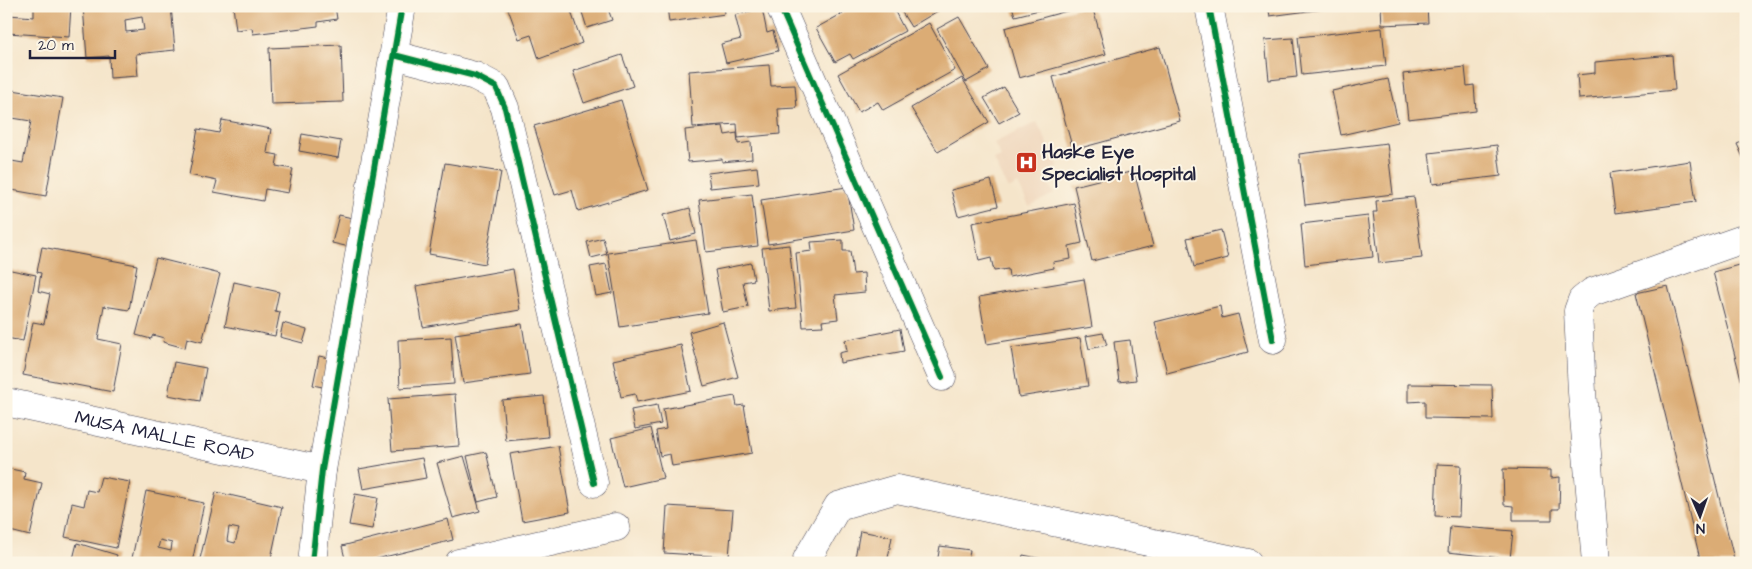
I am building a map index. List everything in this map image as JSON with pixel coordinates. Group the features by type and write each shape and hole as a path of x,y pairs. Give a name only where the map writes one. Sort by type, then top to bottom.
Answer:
{"street":[{"path":"312,563 322,470 402,6"},
{"path":"780,6 942,377"},
{"path":"1209,6 1273,340"},
{"path":"394,55 475,76 496,88 506,108 594,483"},
{"path":"1596,563 1582,392 1578,311 1582,300 1592,292 1746,238"},
{"name":"MUSA MALLE ROAD","path":"6,402 322,470"},
{"path":"807,563 807,559 838,506 897,489 1248,563"},
{"path":"459,563 616,527"}],"shaded area":[{"name":"Haske Eye Specialist Hospital","path":"1037,122 1059,167 1044,174 1054,194 1029,206 1018,184 1008,189 994,160 1001,157 994,143"}],"building":[{"path":"34,6 71,6 69,37 8,33 9,15 34,17"},
{"path":"83,6 171,6 175,50 136,54 138,76 110,78 109,56 87,58","holes":["142,17 144,30 126,32 125,20"]},
{"path":"233,6 335,6 337,19 318,22 318,26 253,34 252,28 236,30"},
{"path":"507,6 569,6 582,43 539,59 531,35 519,39"},
{"path":"580,6 607,6 612,20 587,28"},
{"path":"667,6 724,6 725,14 669,22"},
{"path":"856,6 892,6 905,31 853,59 850,54 835,62 816,28"},
{"path":"898,6 946,6 911,27"},
{"path":"1012,6 1050,6 1051,7 1015,16"},
{"path":"1085,6 1092,6 1106,54 1019,78 1005,28"},
{"path":"1268,6 1339,6 1339,7 1270,16"},
{"path":"1381,6 1427,6 1428,23 1382,25"},
{"path":"762,8 767,33 773,31 778,51 726,63 721,44 741,39 735,15"},
{"path":"959,17 989,69 966,82 937,29"},
{"path":"929,23 955,70 883,110 878,102 859,112 838,74"},
{"path":"1382,28 1386,66 1302,75 1298,37"},
{"path":"1293,38 1297,77 1269,80 1265,40"},
{"path":"341,45 343,102 271,104 269,48"},
{"path":"1160,47 1180,121 1073,150 1053,77"},
{"path":"622,55 633,86 584,103 573,71"},
{"path":"1672,55 1675,90 1579,99 1577,75 1595,73 1595,62"},
{"path":"769,65 771,86 795,85 797,108 778,109 780,134 738,138 737,124 693,127 689,71"},
{"path":"1465,67 1467,86 1474,85 1476,111 1408,119 1403,74"},
{"path":"962,78 989,122 938,152 911,108"},
{"path":"1388,79 1398,122 1341,135 1332,91"},
{"path":"1004,87 1019,112 999,123 984,98"},
{"path":"6,89 63,98 46,196 6,189 6,160 23,163 31,121 6,117"},
{"path":"621,100 648,190 578,211 572,190 555,195 534,126"},
{"path":"222,120 271,129 267,153 278,155 276,166 293,169 288,193 265,189 263,201 214,192 217,181 189,175 198,129 219,133"},
{"path":"723,126 725,135 737,133 738,144 751,142 752,159 722,162 722,159 688,162 685,130"},
{"path":"302,134 341,141 338,158 299,151"},
{"path":"1746,140 1746,164 1737,144"},
{"path":"1387,143 1393,194 1305,205 1299,154"},
{"path":"1497,145 1501,176 1433,184 1429,153"},
{"path":"1690,161 1696,202 1615,213 1610,173"},
{"path":"445,163 501,172 485,264 429,254"},
{"path":"757,167 759,183 710,188 708,173"},
{"path":"1134,171 1153,246 1092,261 1074,186"},
{"path":"991,180 998,206 958,216 951,190"},
{"path":"847,187 854,230 768,244 761,200"},
{"path":"752,194 758,246 706,252 699,200"},
{"path":"1414,197 1422,258 1379,263 1373,212 1377,212 1376,201"},
{"path":"1074,203 1082,243 1069,246 1071,259 1053,262 1054,268 1009,277 1008,269 994,271 991,258 979,261 972,223"},
{"path":"690,208 696,234 670,241 663,215"},
{"path":"339,215 361,220 354,248 332,243"},
{"path":"1368,216 1373,257 1305,265 1301,224"},
{"path":"1221,230 1228,258 1194,267 1187,238"},
{"path":"603,238 607,254 591,258 587,242"},
{"path":"696,240 708,313 620,327 608,253"},
{"path":"843,240 843,251 850,251 853,274 864,273 865,292 835,295 838,319 822,321 823,326 803,327 796,253 812,251 811,242"},
{"path":"789,245 796,308 769,311 762,248"},
{"path":"42,247 137,265 129,310 104,306 98,339 122,344 113,392 23,375 33,322 44,324 50,294 38,291 41,273 37,272"},
{"path":"156,258 220,274 202,342 187,338 185,348 163,342 164,338 153,335 151,339 136,335"},
{"path":"751,263 754,280 743,282 748,307 723,312 715,270"},
{"path":"1746,263 1746,394 1745,394 1713,272"},
{"path":"606,264 612,293 596,296 590,267"},
{"path":"6,269 36,275 23,341 6,338"},
{"path":"513,269 520,310 423,327 416,286"},
{"path":"1084,279 1092,327 987,344 979,297"},
{"path":"234,282 279,292 275,311 280,312 275,336 225,326"},
{"path":"1668,286 1735,563 1701,563 1636,293"},
{"path":"1220,306 1222,318 1238,314 1248,352 1167,373 1155,322"},
{"path":"723,322 738,377 704,386 689,332"},
{"path":"283,323 307,330 303,343 280,337"},
{"path":"522,324 530,374 463,383 455,334"},
{"path":"900,329 904,351 840,363 839,353 847,351 845,340"},
{"path":"1103,333 1107,345 1089,349 1086,336"},
{"path":"451,337 454,384 400,388 398,340"},
{"path":"1080,338 1088,386 1019,397 1011,348"},
{"path":"1130,340 1136,380 1119,382 1114,342"},
{"path":"681,345 691,391 637,402 635,394 621,397 613,360"},
{"path":"319,356 334,359 327,388 313,385"},
{"path":"174,362 206,368 200,401 168,395"},
{"path":"1408,384 1492,385 1493,419 1425,418 1425,401 1408,402"},
{"path":"455,394 459,446 392,451 388,399"},
{"path":"544,396 548,437 506,441 502,400"},
{"path":"735,396 737,406 744,405 752,453 672,466 670,454 660,456 656,431 666,429 663,409"},
{"path":"657,405 661,424 635,429 631,410"},
{"path":"651,428 663,478 623,487 611,438"},
{"path":"558,446 570,512 522,521 510,454"},
{"path":"486,452 497,497 478,502 467,456"},
{"path":"464,456 480,511 453,518 437,463"},
{"path":"422,458 426,478 363,489 359,469"},
{"path":"1437,464 1461,465 1459,517 1435,516"},
{"path":"6,468 25,472 24,479 42,483 30,536 6,530"},
{"path":"1503,469 1551,470 1551,478 1560,477 1559,509 1552,509 1552,520 1513,520 1513,506 1504,505"},
{"path":"101,477 130,482 116,548 65,537 72,503 84,506 87,490 97,492"},
{"path":"146,491 204,503 192,563 131,563","holes":["160,540 172,543 171,551 158,548"]},
{"path":"216,492 282,507 270,563 199,563","holes":["229,527 239,529 235,543 227,541"]},
{"path":"355,494 378,498 372,529 349,525"},
{"path":"667,506 733,510 729,557 664,553"},
{"path":"448,519 453,540 360,563 346,563 342,546"},
{"path":"1450,526 1513,531 1510,559 1448,552"},
{"path":"860,531 892,537 887,563 854,563"},
{"path":"77,543 117,555 114,563 72,563"},
{"path":"940,546 970,550 968,563 937,563"},
{"path":"1023,555 1057,562 1057,563 1021,563"}],"cycle path":[{"path":"312,563 322,470 402,6"},
{"path":"780,6 942,377"},
{"path":"1209,6 1273,340"},
{"path":"394,55 475,76 496,87 505,108 594,483"}],"place":[{"name":"Haske Eye Specialist Hospital","path":"1026,163"}]}
